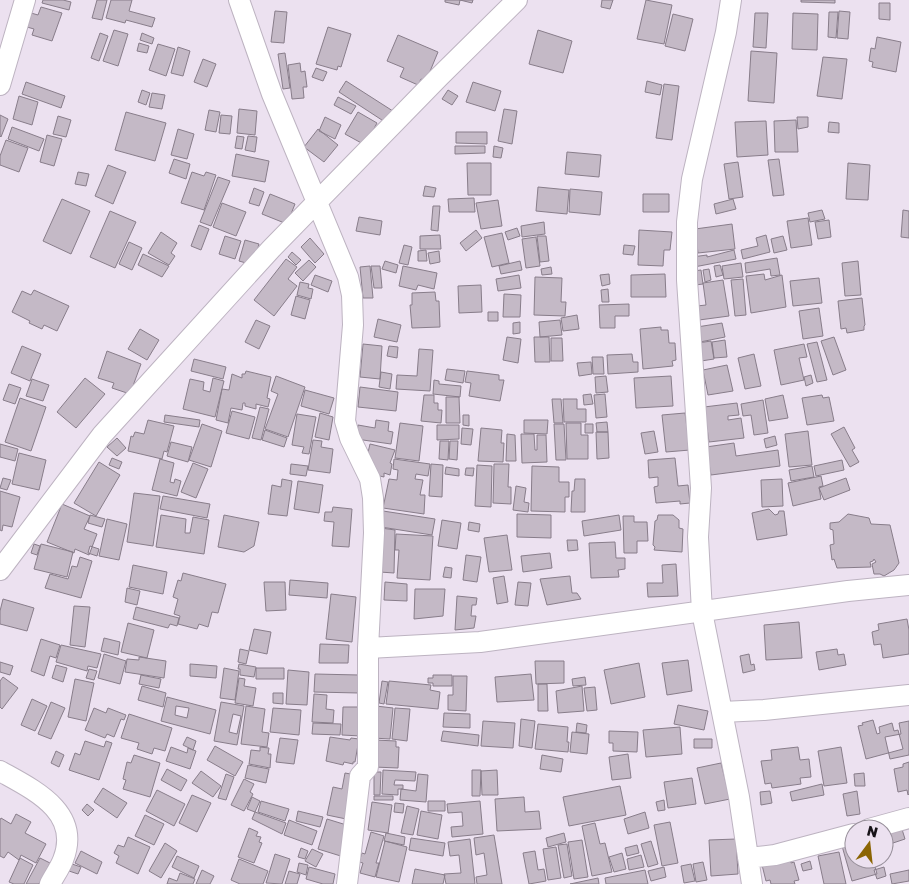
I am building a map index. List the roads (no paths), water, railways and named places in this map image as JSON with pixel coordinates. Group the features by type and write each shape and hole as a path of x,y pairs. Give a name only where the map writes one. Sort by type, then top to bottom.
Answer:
{"street":[{"path":"0,85 25,0"},
{"path":"239,0 272,94 348,277 352,295 353,324 345,421 350,438 370,480 373,498 374,533 368,648 368,767 360,776 347,884"},
{"path":"495,22 498,0"},
{"path":"0,570 102,435 271,249 517,0"},
{"path":"731,0 726,32 692,179 686,222 687,280 701,488 698,537 702,612 739,797 752,884"},
{"path":"368,648 480,642 909,585"},
{"path":"722,712 764,710 909,694"},
{"path":"0,771 42,796 54,806 62,818 67,834 64,860 50,884"},
{"path":"894,822 909,818"},
{"path":"748,858 775,855 844,837"}]}
